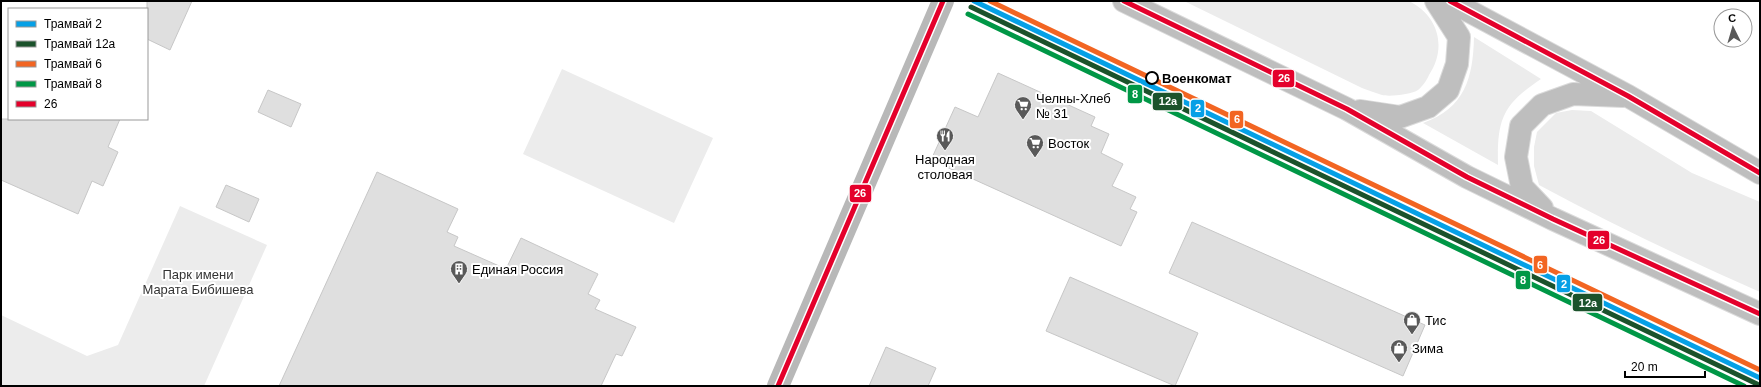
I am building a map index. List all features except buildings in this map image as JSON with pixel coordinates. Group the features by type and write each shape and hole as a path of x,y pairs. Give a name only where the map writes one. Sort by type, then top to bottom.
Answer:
{"main road":[{"path":"778,386 943,1"},
{"path":"1124,1 1347,109 1467,177 1760,314"},
{"path":"1347,109 1400,117 1428,108 1448,90 1458,64 1459,37 1436,1"},
{"path":"1450,1 1628,96 1760,173"},
{"path":"1553,218 1522,187 1516,157 1522,126 1542,105 1573,94 1628,96"}],"green space":[{"path":"1184,1 1409,1 1419,7 1433,24 1437,34 1438,54 1435,65 1423,85 1418,90 1401,95 1382,95 1362,88"},
{"path":"1474,37 1541,79 1518,97 1504,115 1499,136 1498,165 1423,123 1437,117 1449,109 1464,90 1472,66"},
{"path":"562,69 713,138 674,223 523,154"},
{"path":"1572,110 1591,111 1692,173 1760,202 1760,292 1648,241 1539,185 1534,166 1534,147 1537,132 1556,113"},
{"name":"Парк имени Марата Бибишева","path":"180,206 267,245 204,386 1,386 1,315 87,356 118,345"}],"tram line":[{"name":"2","path":"974,1 1760,378"},
{"name":"6","path":"990,1 1760,370"},
{"name":"12а","path":"971,7 1757,384"},
{"name":"8","path":"968,14 1744,386"}],"transit line":[{"name":"26","path":"778,386 943,1"},
{"name":"26","path":"1124,1 1347,109 1467,177 1553,219 1760,314"},
{"name":"26","path":"1450,1 1628,96 1760,173"}],"place":[{"name":"Военкомат","path":"1152,78"},
{"name":"Челны-Хлеб № 31","path":"1023,120"},
{"name":"Народная столовая","path":"945,151"},
{"name":"Восток","path":"1035,158"},
{"name":"Единая Россия","path":"459,284"},
{"name":"Тис","path":"1412,335"},
{"name":"Зима","path":"1399,363"}]}
